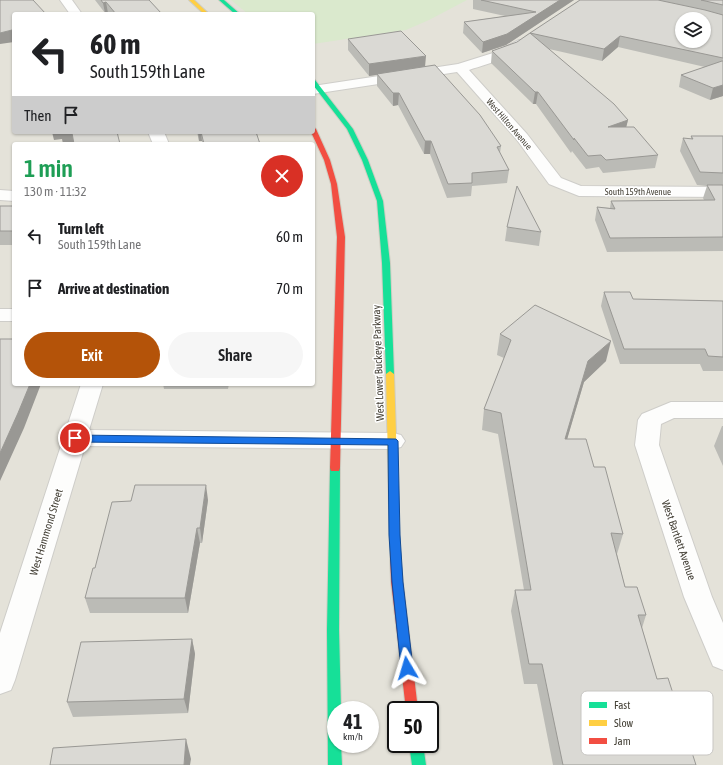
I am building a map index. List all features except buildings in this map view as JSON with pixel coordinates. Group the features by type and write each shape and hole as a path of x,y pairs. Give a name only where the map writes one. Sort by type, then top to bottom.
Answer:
{"main road":[{"path":"191,0 205,12"},
{"path":"221,0 236,12"},
{"name":"West Lower Buckeye Parkway","path":"315,86 350,129 365,160 380,201 385,245 393,441 394,535 397,582 411,701"},
{"path":"315,133 327,160 334,184 341,237 335,441 333,630 335,765"},
{"path":"417,753 419,765"}],"street":[{"path":"66,0 75,12"},
{"path":"315,86 460,68 511,49 530,37"},
{"name":"West Hilton Avenue","path":"460,68 522,137 555,181"},
{"name":"South 159th Avenue","path":"555,181 579,191 723,192"},
{"path":"0,195 12,196"},
{"path":"0,315 12,315"},
{"name":"West Hammond Street","path":"0,680 91,386"},
{"name":"West Bartlett Avenue","path":"723,410 671,410 650,420 647,446 698,598 723,657"},
{"path":"75,438 393,441"}],"shaded area":[{"path":"0,0 723,0 723,765 0,765"}],"green space":[{"path":"231,0 467,0 406,30 315,44 315,12 246,12"}],"traffic: fast":[{"path":"221,0 236,12"},
{"path":"315,84 350,129 365,160 380,201 386,263 390,374"},
{"path":"335,468 333,630 335,765"},
{"path":"417,753 419,765"}],"traffic: slow":[{"path":"191,0 205,12"},
{"path":"390,374 395,552"}],"traffic: jam":[{"path":"315,133 327,160 334,184 341,237 335,468"},
{"path":"395,552 397,582 411,701"}],"route":[{"path":"75,438 393,441 394,535 397,582 407,668"}]}
